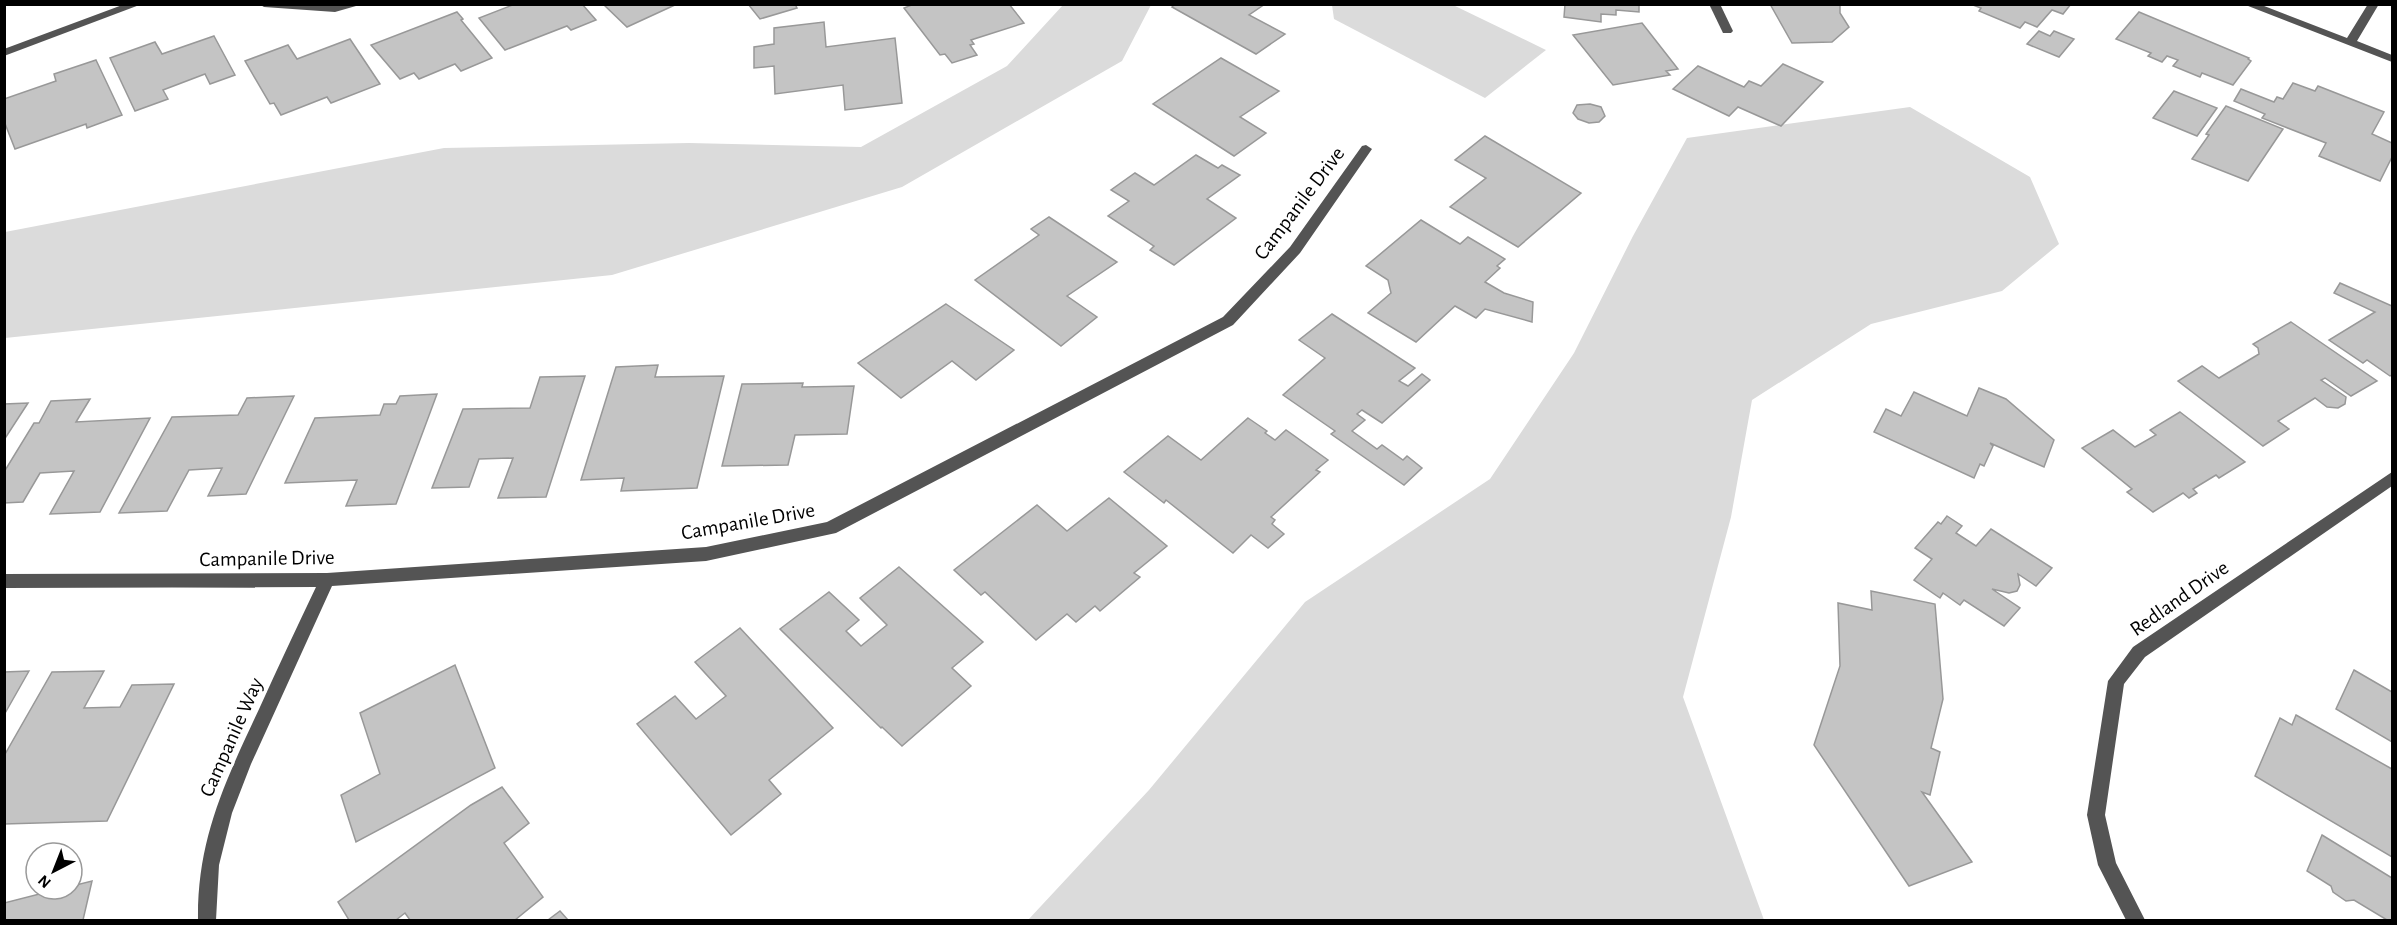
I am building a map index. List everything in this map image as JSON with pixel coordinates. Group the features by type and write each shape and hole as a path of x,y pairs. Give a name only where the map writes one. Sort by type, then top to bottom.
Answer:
{"street":[{"path":"4,53 137,4"},
{"path":"264,4 334,9 358,4"},
{"path":"1714,4 1727,31"},
{"path":"2248,4 2392,59"},
{"path":"2350,43 2374,4"},
{"name":"Campanile Drive","path":"4,581 327,580 706,554 830,528 1228,321 1295,250 1366,149"},
{"name":"Redland Drive","path":"2136,921 2107,865 2096,815 2116,681 2139,652 2392,478"},
{"name":"Campanile Way","path":"207,921 207,877 216,830 233,783 327,580"}],"shaded area":[{"path":"1063,5 1151,5 1122,61 902,187 612,275 5,338 5,232 444,148 689,143 861,147 1007,66"},
{"path":"1332,5 1453,5 1546,50 1485,98 1334,19"},
{"path":"1910,107 2030,177 2059,244 2002,291 1871,324 1752,400 1731,517 1683,697 1764,920 1028,920 1149,790 1305,602 1490,479 1574,353 1633,236 1687,138"}],"building":[{"path":"515,4 582,4 596,20 571,30 567,26 505,50 479,18"},
{"path":"603,4 677,4 627,27"},
{"path":"748,4 795,4 797,8 760,19"},
{"path":"914,4 1009,4 1024,23 971,40 974,44 970,45 977,55 952,63 945,54 940,55 904,8"},
{"path":"1175,4 1265,4 1249,15 1285,34 1256,54 1172,7"},
{"path":"1565,4 1639,4 1639,12 1616,10 1616,15 1601,14 1601,22 1564,17"},
{"path":"1770,4 1840,4 1840,13 1849,27 1832,42 1792,43"},
{"path":"2071,4 2063,14 2052,10 2037,27 2025,22 2020,28 1979,11 1981,8 1973,5"},
{"path":"457,12 492,58 461,71 455,64 419,79 414,73 400,79 371,45"},
{"path":"2139,12 2249,58 2251,61 2233,85 2202,73 2200,77 2173,66 2178,60 2167,56 2162,62 2148,56 2151,53 2116,39"},
{"path":"824,22 826,47 895,38 902,103 845,110 843,85 775,94 774,66 754,68 754,47 774,44 774,28"},
{"path":"1642,23 1678,69 1666,71 1670,75 1613,85 1573,35"},
{"path":"2039,31 2050,36 2054,31 2074,39 2059,57 2027,44"},
{"path":"214,36 235,75 210,84 205,74 163,90 168,99 135,111 110,58 155,42 162,54"},
{"path":"350,39 380,84 331,103 327,97 281,115 274,103 270,104 245,61 288,45 297,59"},
{"path":"1221,58 1279,91 1240,117 1266,133 1234,156 1153,104"},
{"path":"96,60 122,115 87,128 86,124 15,149 4,121 4,99 56,81 54,74"},
{"path":"1783,64 1823,82 1781,126 1738,107 1729,116 1673,89 1698,66 1744,87 1749,81 1761,86"},
{"path":"2293,83 2315,91 2318,86 2384,112 2372,134 2392,143 2392,157 2380,181 2319,156 2326,143 2262,118 2265,114 2234,101 2241,89 2274,102 2277,97 2283,99"},
{"path":"2174,91 2217,108 2197,136 2153,118"},
{"path":"1590,104 1601,107 1605,116 1599,122 1589,123 1578,119 1573,113 1577,105"},
{"path":"2226,106 2283,129 2248,181 2192,159"},
{"path":"1485,136 1581,193 1518,247 1450,207 1486,178 1455,160"},
{"path":"1196,155 1218,168 1222,165 1240,175 1207,199 1236,218 1174,265 1150,250 1154,246 1108,216 1129,201 1111,190 1135,173 1154,185"},
{"path":"1049,217 1117,262 1067,296 1097,317 1061,346 975,280 1039,235 1031,229"},
{"path":"1421,220 1460,244 1468,237 1505,259 1497,266 1500,268 1485,282 1504,293 1533,302 1532,322 1485,309 1476,318 1455,306 1416,342 1368,313 1391,293 1388,280 1366,266"},
{"path":"2340,283 2392,306 2392,375 2390,376 2367,360 2363,363 2329,340 2375,312 2334,293"},
{"path":"946,304 1014,350 976,380 952,361 901,398 858,363"},
{"path":"1332,314 1415,368 1399,381 1408,386 1422,374 1430,380 1382,423 1362,410 1357,414 1365,420 1352,431 1377,449 1382,445 1403,460 1407,456 1422,468 1404,485 1331,434 1335,431 1283,395 1325,358 1299,340"},
{"path":"2291,322 2377,381 2351,396 2325,378 2321,380 2346,397 2345,404 2338,408 2327,407 2315,398 2278,421 2289,429 2263,446 2178,381 2202,366 2219,378 2259,354 2258,348 2253,344"},
{"path":"658,365 655,377 724,376 697,488 621,491 624,478 581,480 616,367"},
{"path":"585,376 546,497 498,498 513,458 479,459 469,487 432,488 463,409 530,408 540,377"},
{"path":"803,383 802,387 854,386 847,434 795,435 788,465 722,466 742,384"},
{"path":"1979,388 2006,399 2054,440 2044,467 1990,443 1993,446 1984,466 1980,464 1974,478 1874,432 1886,409 1901,416 1914,392 1967,416"},
{"path":"437,394 396,504 346,506 357,480 285,483 315,418 380,415 384,404 396,404 400,396"},
{"path":"294,396 246,494 208,496 222,468 189,470 167,511 119,513 172,417 238,415 247,398"},
{"path":"90,399 76,422 150,418 100,512 50,514 74,471 40,473 23,502 4,503 4,472 34,423 39,423 51,401"},
{"path":"28,403 4,440 4,404"},
{"path":"2180,412 2245,462 2219,478 2216,475 2193,489 2197,493 2189,498 2183,493 2153,512 2127,492 2132,489 2082,448 2113,430 2135,447 2156,435 2150,430"},
{"path":"1248,418 1267,431 1265,433 1275,440 1286,430 1328,460 1316,470 1320,472 1271,517 1275,520 1272,524 1284,534 1268,548 1251,535 1233,553 1166,500 1164,503 1124,472 1168,436 1201,460"},
{"path":"1109,498 1167,546 1134,573 1140,577 1100,611 1095,606 1076,622 1067,614 1036,640 985,592 981,595 954,570 1037,505 1067,531"},
{"path":"1947,516 1962,526 1956,533 1976,546 1991,529 2052,568 2036,586 2018,574 2020,585 2017,591 2009,593 1992,589 2020,608 2004,626 1964,600 1960,605 1943,593 1940,598 1914,580 1932,559 1915,548 1938,522 1941,524"},
{"path":"899,567 983,642 952,668 971,686 902,746 780,629 829,592 859,620 846,631 861,646 887,625 860,598"},
{"path":"1871,591 1935,604 1943,699 1931,748 1940,752 1930,795 1922,792 1972,862 1909,886 1814,745 1840,666 1838,603 1872,610"},
{"path":"740,628 833,728 769,780 781,794 731,835 637,724 675,696 696,719 726,696 695,662"},
{"path":"455,665 495,768 356,842 341,795 380,774 360,713"},
{"path":"2354,670 2392,692 2392,742 2336,709"},
{"path":"29,671 4,715 4,672"},
{"path":"104,671 84,708 120,707 132,685 174,684 107,821 4,824 4,756 52,672"},
{"path":"2296,715 2392,769 2392,857 2255,776 2280,718 2292,725"},
{"path":"502,787 529,823 504,843 543,897 515,920 410,920 405,913 396,920 349,920 338,902 471,805"},
{"path":"2322,835 2392,878 2392,920 2387,920 2354,900 2346,901 2333,892 2331,886 2307,871"},
{"path":"92,881 83,920 4,920 4,903 24,898 24,901 84,901 84,883"},
{"path":"560,911 568,920 548,920"}]}
